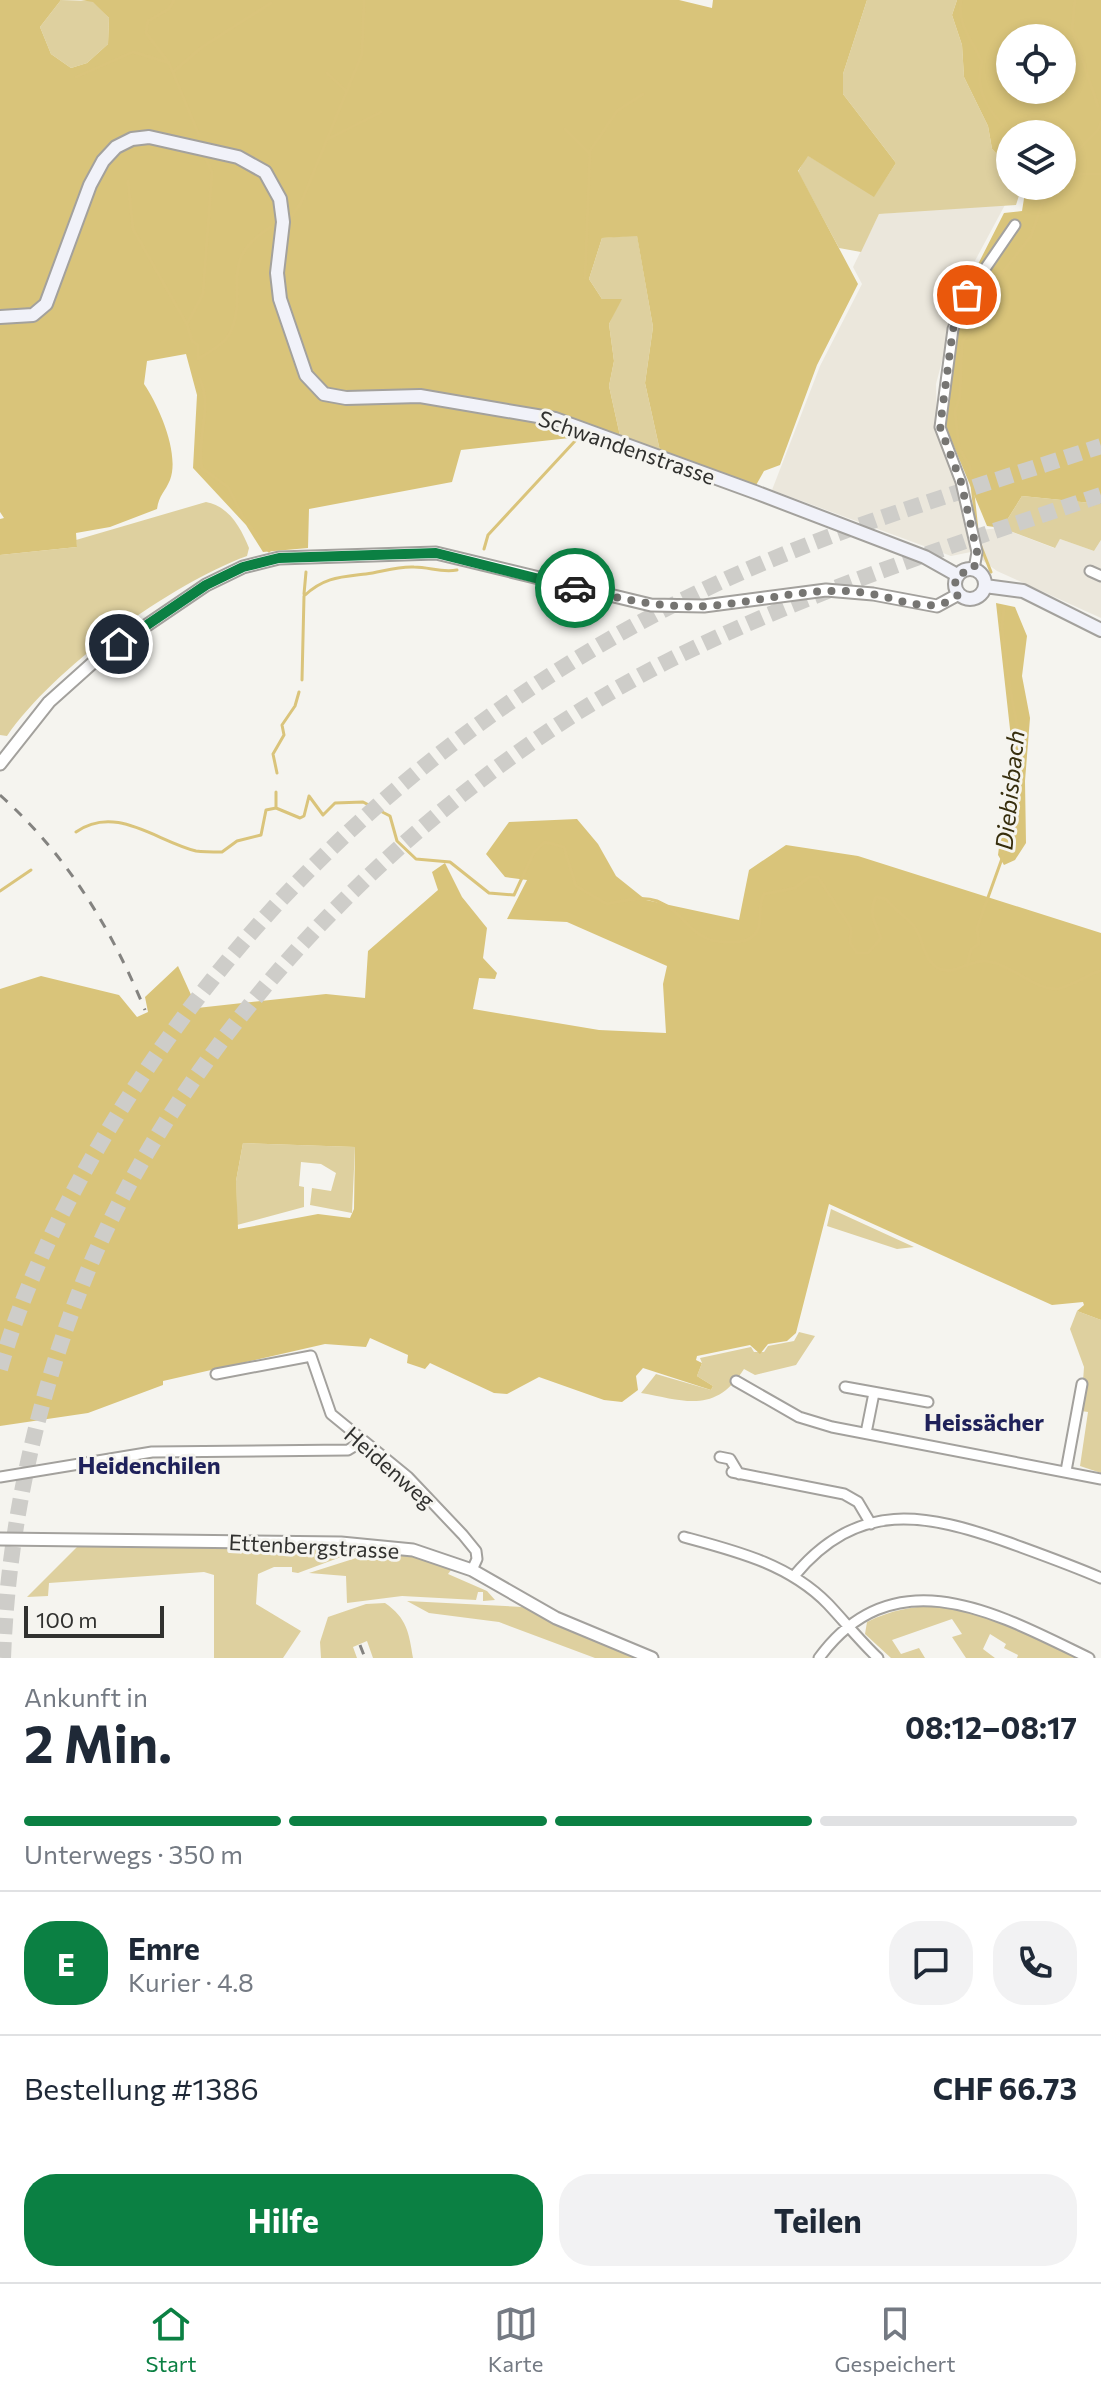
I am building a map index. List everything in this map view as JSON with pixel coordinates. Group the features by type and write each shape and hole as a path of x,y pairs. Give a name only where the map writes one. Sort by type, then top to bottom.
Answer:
{"main road":[{"name":"Schwandenstrasse","path":"0,317 33,315 46,304 90,185 103,161 116,147 132,139 149,137 238,157 265,172 280,199 283,222 277,273 280,299 306,375 324,394 346,398 420,396 555,419 925,557 957,575"},
{"path":"974,569 981,574 985,586 975,598 959,594 955,584 957,575 974,569"},
{"path":"985,586 1023,591 1101,630"}],"street":[{"path":"974,569 977,552 961,482 940,427 953,329 967,295 1015,225"},
{"path":"0,764 32,721 75,677 189,594 225,575 279,558 436,553 651,605 704,606 826,590 873,594 937,606 959,594"},
{"path":"1090,571 1101,576"},
{"name":"Heidenweg","path":"216,1374 311,1356 331,1414 408,1477 463,1535 476,1551 477,1559 472,1570"},
{"path":"736,1381 799,1417 1101,1479"},
{"path":"1066,1471 1082,1384"},
{"path":"845,1387 928,1402"},
{"path":"866,1433 874,1393"},
{"path":"0,1477 152,1452 348,1450 363,1441"},
{"path":"720,1457 730,1459 736,1473 844,1494 858,1502 871,1524"},
{"path":"794,1576 829,1542 871,1524 910,1518 951,1522 1101,1578"},
{"path":"684,1537 752,1556 794,1576 826,1602 878,1658"},
{"name":"Ettenbergstrasse","path":"0,1539 367,1544 422,1553 472,1570 556,1618 652,1658"},
{"path":"819,1658 847,1627 894,1606 918,1601 950,1601 980,1608 1089,1658"}],"shaded area":[{"path":"0,0 61,0 40,27 51,54 71,68 87,63 108,44 109,18 93,2 81,0 679,0 712,8 713,0 867,0 843,74 843,94 896,163 874,197 808,156 798,171 858,284 817,365 780,465 764,471 755,487 660,451 645,383 653,327 637,236 602,238 589,279 602,299 622,299 609,324 614,361 609,386 620,436 584,425 579,437 461,450 452,482 309,509 308,548 263,552 246,525 193,468 197,395 186,354 147,361 144,384 161,417 172,457 170,480 157,509 110,527 76,533 77,547 0,555 0,519 4,518 0,512"},
{"path":"61,0 93,1 109,18 108,44 87,63 71,68 51,54 40,27"},
{"path":"867,0 957,0 952,15 962,45 964,77 988,126 992,149 996,153 996,200 1018,200 1016,205 879,214 861,252 839,248 798,172 807,155 874,196 896,163 843,94 843,74"},
{"path":"957,0 1101,0 1101,504 1022,496 1002,528 987,526 943,420 966,288 1004,213 1022,211 1024,200 1076,200 1076,120 996,120 996,153 992,149 988,126 964,77 962,45 952,15"},
{"path":"1006,203 962,285 936,384 937,429 978,530 1002,528 1054,548 1060,539 1094,551 1101,540 1101,618 997,571 971,552 951,556 772,490 820,366 862,284 853,267 879,214"},
{"path":"637,235 653,327 645,383 660,451 620,436 609,386 614,361 609,324 621,299 602,299 589,279 602,238"},
{"path":"1022,496 1101,504 1101,540 1094,551 1060,539 1055,548 1002,528"},
{"path":"206,502 221,508 233,519 249,548 247,556 183,587 115,631 53,683 7,736 0,735 0,555 77,547 76,540"},
{"path":"996,603 1015,607 1027,636 1022,676 1030,718 1025,781 1026,843 1015,860 1004,865 998,855 1012,747"},
{"path":"577,819 598,844 616,876 646,900 739,920 749,870 786,845 858,856 1101,933 1101,1320 1077,1311 1084,1305 1083,1302 1052,1305 829,1204 796,1333 787,1341 768,1344 760,1354 750,1345 697,1356 696,1360 702,1363 697,1376 713,1386 711,1390 643,1368 636,1376 638,1390 622,1402 604,1400 539,1377 507,1394 494,1393 430,1363 425,1369 407,1363 408,1355 370,1338 366,1347 325,1344 163,1381 163,1385 88,1413 0,1426 0,989 41,976 119,995 137,1017 148,1012 145,997 178,966 197,1008 326,994 365,998 368,951 438,890 432,872 445,863 462,897 487,928 483,958 497,973 495,979 479,978 473,1009 599,1030 666,1033 663,984 667,966 567,922 507,919 527,880 505,877 486,854 509,822","holes":["243,1143 355,1147 354,1209 350,1218 318,1214 238,1229 236,1181"]},
{"path":"243,1143 355,1147 352,1213 310,1205 312,1188 331,1191 336,1173 321,1164 301,1162 299,1186 304,1187 304,1207 237,1225 236,1181"},
{"path":"831,1209 914,1247 897,1249 827,1226"},
{"path":"1077,1311 1101,1320 1101,1473 1080,1466 1088,1412 1081,1411 1084,1367 1070,1329"},
{"path":"799,1332 815,1336 796,1365 755,1375 744,1369 722,1393 711,1398 686,1401 641,1393 656,1374 711,1390 713,1386 697,1376 702,1363 700,1358 751,1347 754,1352 764,1352 768,1346 794,1341"},
{"path":"78,1546 357,1551 298,1573 292,1572 292,1567 274,1567 258,1574 256,1604 301,1631 283,1658 214,1658 214,1575 204,1572 49,1583 48,1596 27,1597"},
{"path":"378,1551 416,1556 434,1562 451,1570 448,1574 487,1591 495,1600 483,1601 483,1592 478,1592 476,1600 402,1596 347,1603 346,1576 309,1573"},
{"path":"407,1601 522,1607 640,1658 595,1658 499,1622 429,1613"},
{"path":"385,1603 398,1614 406,1627 413,1658 373,1658 367,1641 353,1647 357,1658 321,1658 320,1642 328,1617 366,1604"},
{"path":"940,1605 989,1616 1079,1658 1017,1658 1018,1655 1004,1648 1006,1644 990,1634 983,1649 995,1658 966,1658 952,1637 962,1634 952,1619 892,1640 901,1654 919,1648 925,1658 891,1658 865,1634 867,1622 876,1618 903,1609"}],"waterway":[{"path":"169,63 146,33 148,21 169,9 174,0"},
{"path":"290,218 301,203 362,54 364,0"},
{"path":"961,0 963,25 982,62 982,92 998,120"},
{"path":"1075,0 1072,29 1098,106"},
{"path":"173,72 202,47 271,3"},
{"path":"76,77 133,52 169,63 199,135"},
{"path":"327,73 345,90"},
{"path":"585,278 590,151 617,111 643,94"},
{"path":"328,139 381,112"},
{"path":"1076,152 1098,130 1101,122"},
{"path":"565,129 590,154"},
{"path":"198,359 198,345 192,341 187,324 203,294 212,172 205,157"},
{"name":"Diebisbach","path":"991,572 978,539 970,467 959,448 955,412 960,396 962,342 975,326 985,295 1031,236 1042,204 1051,193 1079,174 1101,174"},
{"path":"128,181 133,229 186,323"},
{"path":"198,359 221,344 231,331 236,316 239,263 254,239 271,227"},
{"path":"200,379 205,401 202,468 228,487 243,517 269,551"},
{"path":"484,549 488,535 575,441"},
{"path":"302,680 304,596 311,590 333,579 402,567 457,570"},
{"path":"304,594 306,572"},
{"name":"Diebisbach","path":"967,966 971,949 979,944 977,928 1004,853 1002,823 1009,804 1006,793 1012,778 1012,746 1018,730 1002,626 1004,607"},
{"path":"277,773 273,754 284,735 282,725 295,706 299,692"},
{"path":"276,792 276,808"},
{"path":"76,832 91,824 121,823 196,851 222,852 237,841 261,835 266,810 276,808 300,818 304,816 309,796 323,815 335,803 363,802 390,816 397,841 416,859 450,862 489,893 514,895 534,852 545,842 564,847 576,886 607,904 638,899 657,901 698,933 717,941 749,939 759,926 764,894 795,888 809,877 818,877 851,928 850,943 857,953 868,953 881,938 872,913 876,897 886,899 913,925 928,959 943,970 986,961 1005,967 1038,985 1055,989 1101,971"},
{"path":"0,891 31,870"}],"tunnel":[{"path":"0,1369 23,1301 68,1203 121,1109 179,1023 242,943 312,868 386,798 466,734 550,676 638,623 731,577 868,523 1101,446"},
{"path":"3,1658 11,1561 27,1465 52,1371 84,1280 128,1186 184,1094 249,1006 322,922 402,845 487,775 576,713 666,662 772,613 826,592 935,551 1101,495"}],"railway":[{"path":"0,795 46,842 85,894 117,950 145,1010"},
{"path":"360,1645 365,1658"}],"way so far":[{"path":"575,588 651,605 684,607 826,590 873,594 928,606 944,605 956,598 959,594 955,579 963,570 974,569 977,552 961,482 940,427 953,329 967,295"}],"district":[{"name":"Heissächer","path":"984,1421"},
{"name":"Heidenchilen","path":"149,1464"}],"route":[{"path":"119,644 189,594 243,567 279,558 436,553 575,588"}]}
